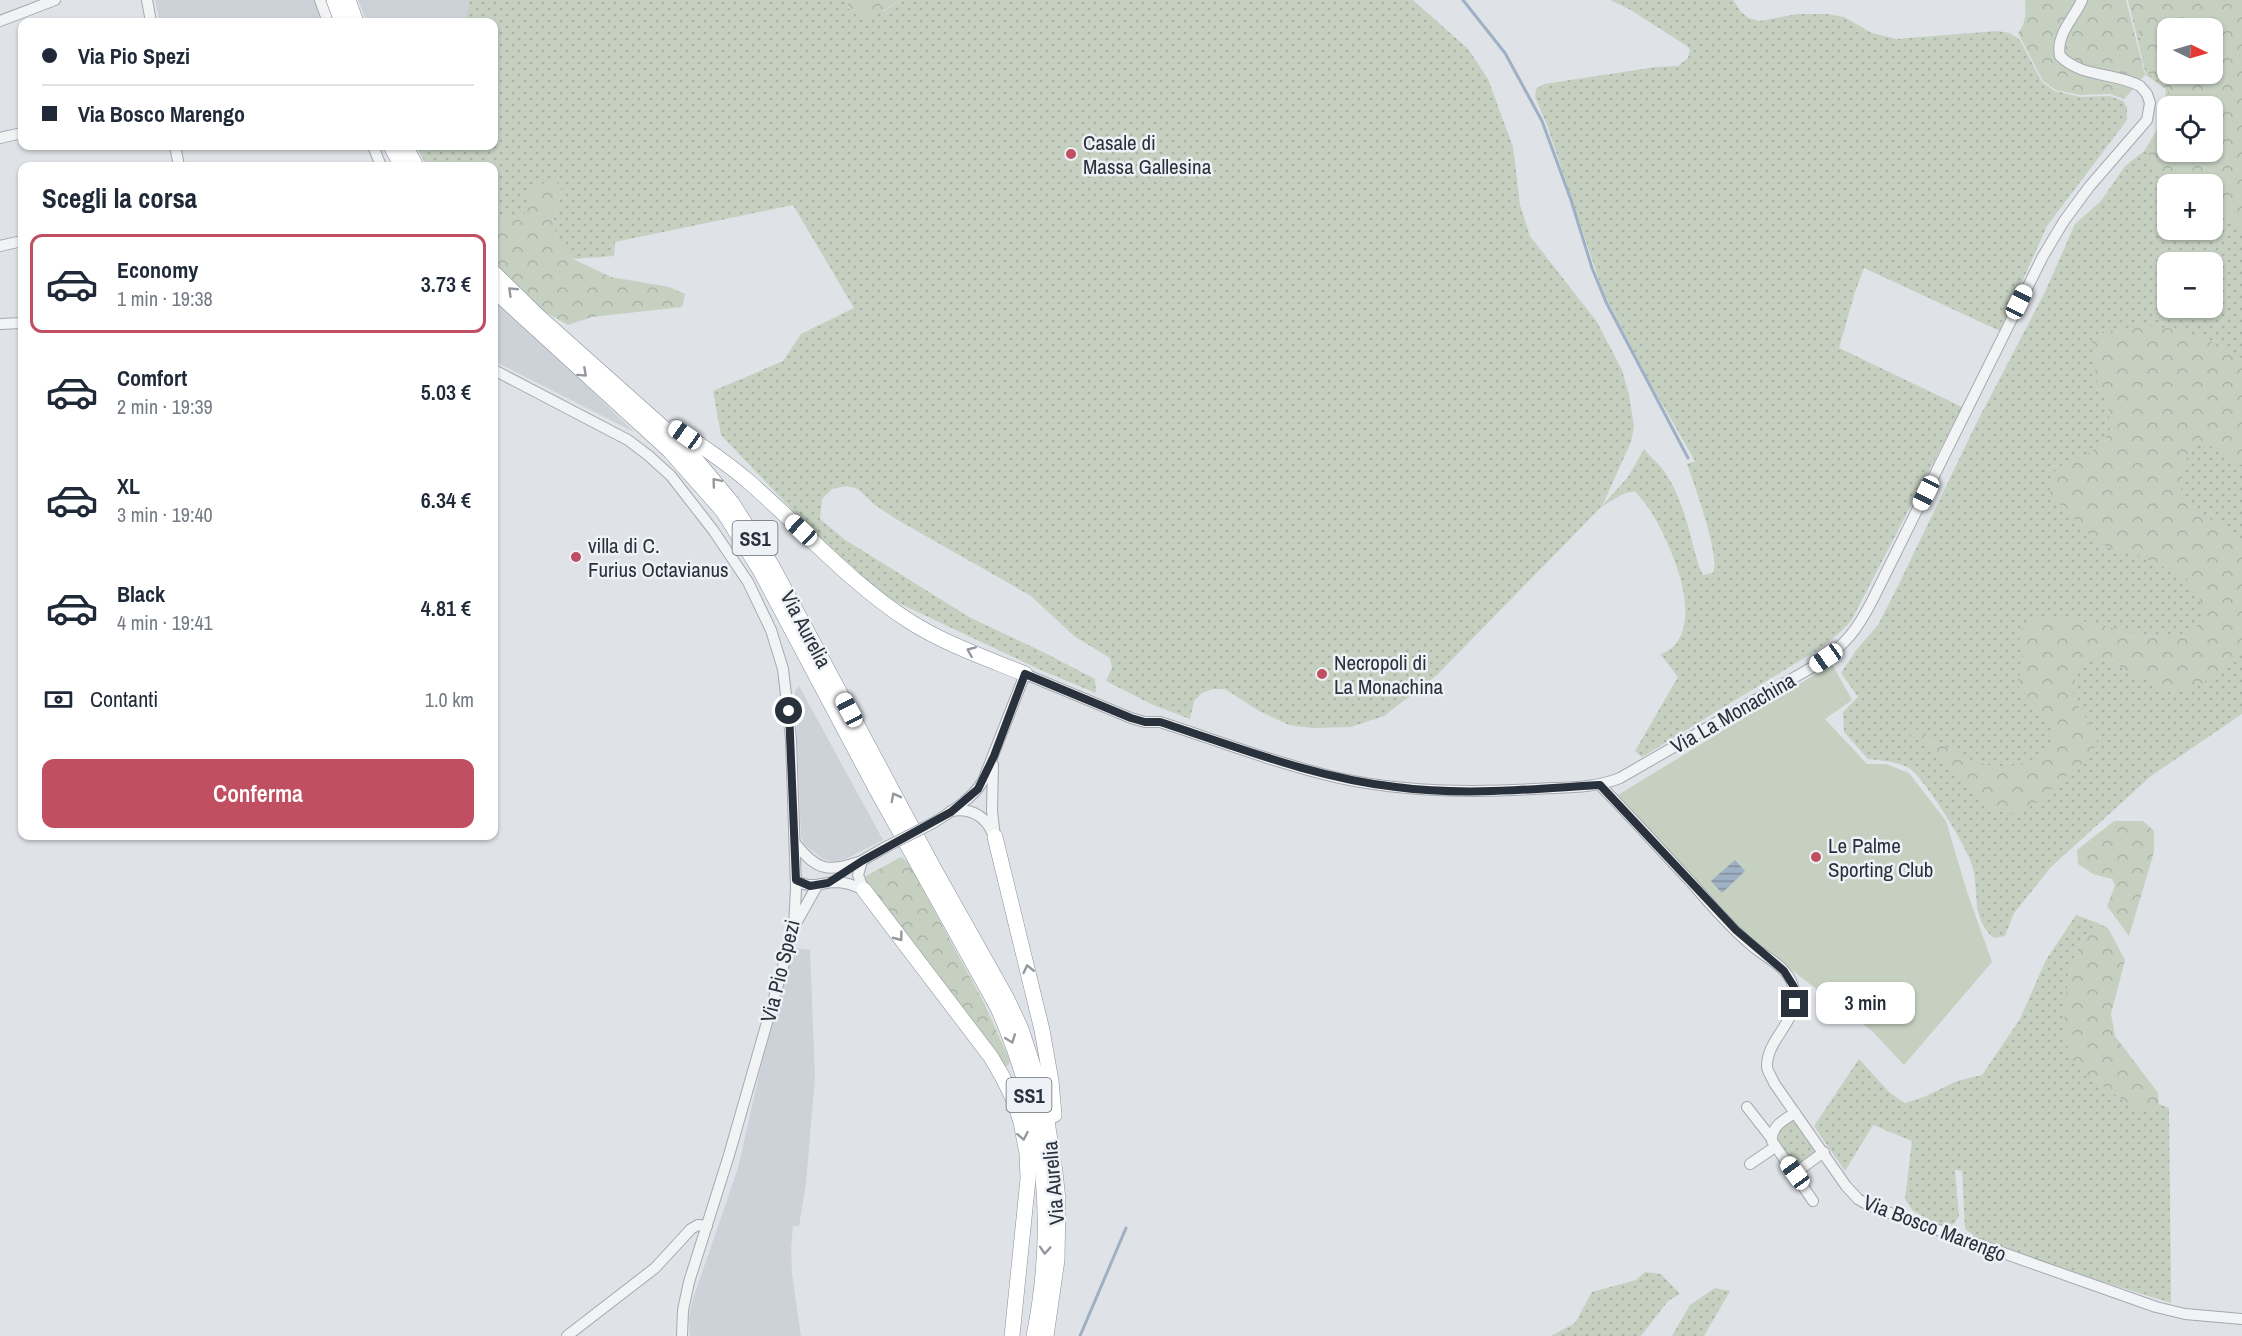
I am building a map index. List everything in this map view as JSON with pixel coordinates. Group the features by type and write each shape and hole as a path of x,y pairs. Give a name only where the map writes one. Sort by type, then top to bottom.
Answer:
{"highway":[{"path":"334,0 341,18"},
{"path":"348,0 355,18"},
{"name":"Via Aurelia","path":"498,277 686,448 741,517 772,566 928,858 1007,999 1021,1029 1037,1078 1046,1115 1055,1172 1058,1200 1058,1249 1046,1336"},
{"name":"Via Aurelia","path":"498,294 669,450 723,511 760,570 874,785 998,1006 1021,1067 1034,1114 1042,1163 1046,1200 1046,1248 1034,1336"},
{"path":"628,397 740,475 853,579 894,610 939,637 1025,674"},
{"path":"995,837 1047,1057 1053,1110 1055,1172"},
{"path":"864,890 991,1058 1009,1088 1018,1110 1027,1153 1028,1179 1012,1336"}],"street":[{"path":"0,21 55,0"},
{"path":"147,0 151,18"},
{"path":"320,0 327,18"},
{"name":"Via La Monachina","path":"1025,674 1131,718 1145,722 1160,722 1308,769 1360,782 1410,789 1455,791 1600,785 1626,775 1816,665 1843,645 1858,626 1879,589 2043,256 2064,221 2089,187 2139,131 2149,116 2150,100 2140,86 2088,72 2073,66 2060,56 2062,35 2082,0"},
{"path":"0,138 18,134"},
{"path":"0,246 18,242"},
{"path":"0,324 18,323"},
{"name":"Via Pio Spezi","path":"498,372 632,443 676,482 720,538 748,582 765,615 778,649 785,677 790,719 795,843 794,928 685,1299 681,1336"},
{"path":"794,928 822,884 951,812 980,785 994,756 1025,674"},
{"path":"994,756 992,811 995,837"},
{"name":"Via Bosco Marengo","path":"1600,785 1736,930 1789,976 1795,996 1794,1010 1774,1045 1767,1066 1774,1083 1852,1194 1870,1206 2156,1307 2185,1314 2242,1319"},
{"path":"951,812 968,811 980,815 990,826 995,837"},
{"path":"795,843 817,866"},
{"path":"862,861 835,868 817,866 796,876 808,885 845,883 864,890"},
{"path":"862,861 858,875 864,890"},
{"path":"1747,1107 1813,1201"},
{"path":"1750,1164 1774,1143 1776,1127 1795,1113"},
{"path":"1795,1173 1824,1152"},
{"path":"567,1336 655,1268 693,1227 707,1226"}],"shaded area":[{"path":"155,0 320,0 327,18 159,18"},
{"path":"358,0 469,0 467,18 365,18"},
{"path":"498,300 634,432 498,363"},
{"path":"799,686 883,840 846,859 833,862 823,859 804,844 801,836 795,691"},
{"path":"794,948 810,950 815,1077 806,1183 799,1226 793,1226 791,1249 792,1274 801,1336 690,1336 689,1317 693,1299 738,1168 763,1057"}],"green space":[{"path":"469,0 846,0 849,9 884,11 900,0 1413,0 1468,49 1488,79 1513,147 1520,205 1530,236 1597,322 1622,370 1634,427 1631,442 1602,506 1628,477 1644,449 1664,470 1672,484 1686,519 1703,575 1713,573 1714,565 1706,520 1687,464 1695,461 1649,381 1603,292 1547,125 1535,97 1536,89 1544,84 1656,67 1678,66 1688,58 1690,50 1687,46 1629,9 1610,0 1733,0 1741,12 1759,21 1798,14 1827,14 1844,17 1872,33 1896,39 1997,31 2010,33 2020,40 2042,82 2055,91 2081,97 2110,96 2123,101 2127,107 2127,120 2047,226 2000,331 1864,268 1839,348 1962,407 1851,621 1819,649 1642,757 1635,751 1678,677 1661,655 1658,656 1674,646 1682,632 1685,598 1675,560 1667,542 1652,513 1635,491 1623,494 1601,507 1437,675 1384,716 1351,727 1312,728 1289,725 1259,711 1225,689 1213,689 1202,693 1194,701 1190,719 1151,704 1106,681 1112,668 1110,658 1074,636 1031,596 896,519 875,505 858,489 846,486 832,489 822,499 820,519 844,539 969,617 1095,679 1096,693 1043,671 890,599 821,540 721,435 713,391 783,361 801,334 854,308 793,205 615,242 614,256 573,259 558,245 553,221 562,191 532,190 525,214 500,220 498,218 498,162 425,162 418,150 498,150 498,18 467,18"},
{"path":"846,0 900,0 872,18 849,8"},
{"path":"2025,0 2126,0 2145,75 2124,99 2110,94 2080,95 2056,90 2043,81 2018,33 2025,18"},
{"path":"2128,0 2242,0 2242,714 2151,776 2051,867 2014,913 2005,936 1994,938 1986,930 1979,913 1969,856 1924,784 1909,768 1868,759 1844,732 1843,712 1858,697 1841,673 1857,649 1878,625 1977,422 2045,292 2075,224 2101,201 2125,166 2144,151 2157,130 2157,162 2223,162 2223,96 2165,96 2166,89 2159,84 2223,84 2223,18 2157,18 2157,83 2146,75"},
{"path":"2131,0 2242,0 2242,229 2238,228 2223,208 2223,174 2158,174 2153,172 2148,151 2157,138 2157,162 2223,162 2223,96 2169,96 2169,90 2162,84 2223,84 2223,18 2157,18 2157,80 2148,73"},
{"path":"556,176 562,191 553,221 558,245 573,259 611,277 669,287 685,294 682,307 592,317 568,325 540,309 498,266 498,218 500,220 524,214 532,190"},
{"path":"2137,326 2167,328 2192,334 2242,358 2242,465 2215,448 2200,443 2194,446 2187,458 2180,485 2184,499 2201,516 2216,521 2242,540 2242,652 2203,683 2188,690 2171,693 2101,657 2088,660 2076,671 2073,698 2098,737 2092,752 2084,762 2026,809 2009,813 1997,810 1971,791 1929,749 1907,732 1906,726 1924,733 1972,761 2006,766 2029,761 2039,755 2054,737 2051,722 2017,685 2022,661 2019,634 2023,627 2036,619 2054,618 2169,637 2186,635 2193,631 2204,610 2196,590 2186,578 2132,552 2111,549 2092,537 2051,495 2050,483 2053,473 2064,463 2084,456 2103,444 2110,429 2107,397 2097,382 2091,343 2102,332"},
{"name":"Le Palme Sporting Club","path":"1832,664 1852,700 1825,719 1867,764 1886,764 1909,773 1946,821 1967,892 1992,962 1904,1065 1872,1031 1740,929 1618,795"},
{"path":"2114,821 2143,821 2154,831 2154,852 2129,936 2107,906 2115,886 2112,879 2093,874 2078,864 2077,850"},
{"path":"901,857 908,862 984,1003 1010,1061 1008,1066 1002,1066 866,882 866,876"},
{"path":"2076,915 2098,923 2081,940 2068,977 2152,1112 2159,1104 2169,1108 2171,1303 1979,1239 1965,1229 1962,1171 1955,1170 1959,1216 1954,1224 1943,1227 1913,1211 1905,1199 1912,1141 1873,1125 1845,1171 1814,1126 1859,1059 1890,1093 1905,1103 1924,1097 1957,1081 1982,1075 2020,1019 2046,960"},
{"path":"2098,923 2108,928 2125,960 2111,1014 2115,1036 2158,1093 2159,1104 2152,1112 2139,1111 2082,1072 2069,1055 2063,1033 2068,977 2081,940"},
{"path":"1791,1121 1795,1121 1816,1150 1815,1155 1800,1165 1791,1164 1777,1142 1779,1132"},
{"path":"1645,1272 1661,1274 1680,1294 1668,1301 1641,1336 1551,1336 1575,1323 1592,1292 1636,1280"},
{"path":"1715,1288 1730,1291 1704,1336 1672,1336 1690,1305"}],"water":[{"path":"1735,860 1745,871 1722,893 1711,881"}],"waterway":[{"path":"1463,0 1505,53 1542,121 1571,200 1592,268 1606,302 1688,458"},
{"path":"1080,1336 1126,1228"}],"place":[{"name":"Casale di Massa Gallesina","path":"1071,154"},
{"name":"villa di C. Furius Octavianus","path":"576,557"},
{"name":"Necropoli di La Monachina","path":"1322,674"},
{"name":"Le Palme Sporting Club","path":"1816,857"}],"route":[{"path":"789,711 796,880 808,885 817,886 828,883 884,848 951,812 978,789 986,776 1025,674 1131,718 1145,722 1160,722 1339,778 1410,789 1455,791 1600,785 1736,930 1782,968 1794,987 1795,1004"}]}
